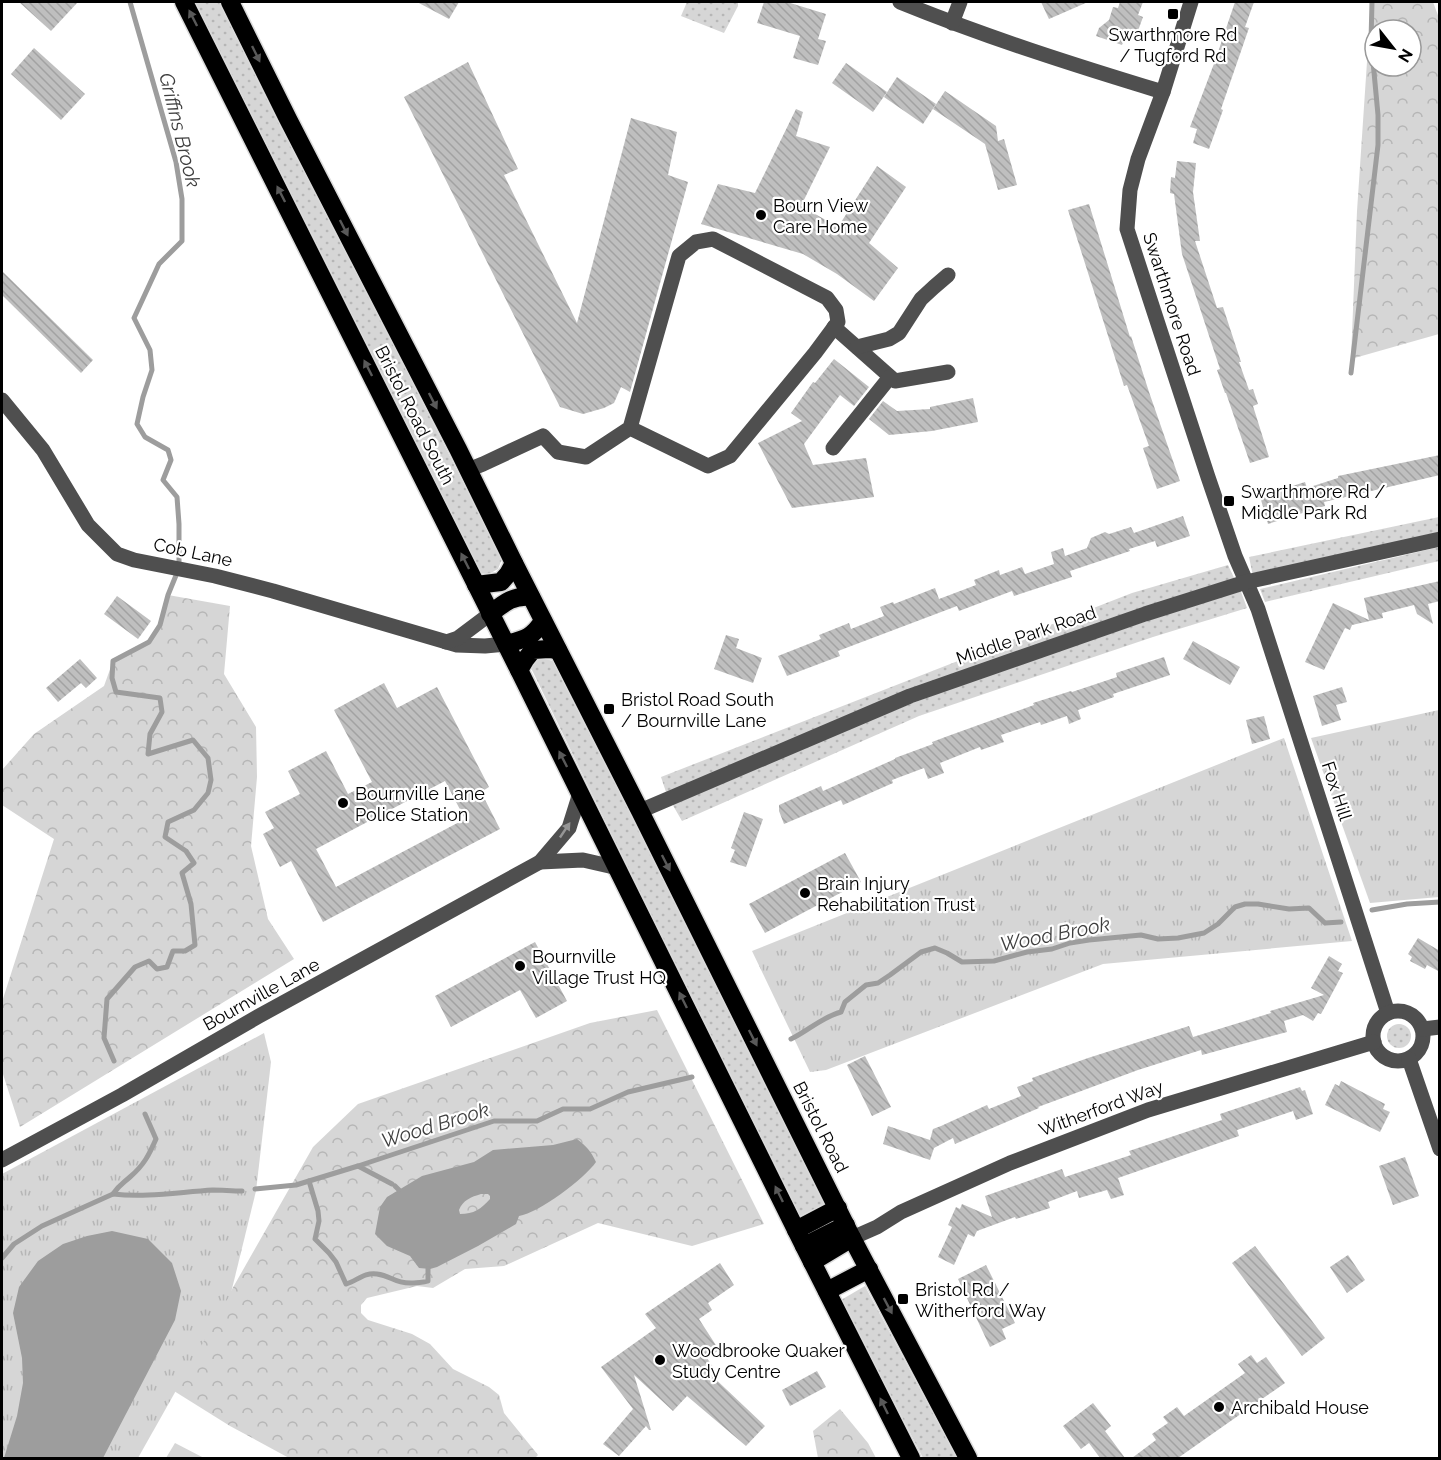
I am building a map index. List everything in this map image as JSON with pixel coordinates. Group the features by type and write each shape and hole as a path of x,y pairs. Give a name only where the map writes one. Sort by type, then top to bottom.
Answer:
{"highway":[{"name":"Bristol Road South","path":"184,2 618,868"},
{"name":"Bristol Road South","path":"230,2 640,811"},
{"path":"476,585 501,582 513,563"},
{"path":"490,614 509,599 531,597"},
{"path":"506,644 528,638 537,631 543,621"},
{"path":"519,670 533,651 558,650"},
{"name":"Bristol Road","path":"640,811 849,1232 968,1458"},
{"path":"618,868 826,1291 911,1458"},
{"path":"804,1246 838,1208"},
{"path":"804,1246 849,1232"},
{"path":"826,1291 869,1269"}],"street":[{"path":"900,2 952,23 1061,61 1163,92"},
{"path":"952,23 960,2"},
{"name":"Swarthmore Road","path":"1191,2 1163,92 1134,172 1127,229 1208,477 1246,582"},
{"path":"468,470 543,436 558,452 586,457 630,428 679,256 696,242 713,239 827,298 836,310 838,322 730,456 708,466 630,428"},
{"path":"857,348 889,339 899,333 921,299 948,275"},
{"path":"834,327 895,381 948,372"},
{"path":"833,448 890,377"},
{"name":"Cob Lane","path":"2,400 43,450 88,525 117,554 134,560 215,576 273,591 457,645 506,644"},
{"name":"Middle Park Road","path":"640,811 910,696 1145,614 1246,582 1440,539"},
{"name":"Fox Hill","path":"1246,582 1261,620 1388,1012"},
{"path":"446,642 458,638 490,614"},
{"name":"Bournville Lane","path":"2,1160 540,862 569,828 580,793"},
{"name":"Bournville Lane","path":"540,862 583,860 618,868"},
{"path":"1399,1010 1412,1014 1423,1029 1423,1042 1416,1055 1409,1059 1400,1061 1390,1059 1379,1053 1376,1048 1372,1035 1375,1027 1388,1012 1399,1010"},
{"path":"1423,1029 1440,1027"},
{"name":"Witherford Way","path":"849,1232 877,1227 901,1212 1010,1163 1148,1110 1374,1042"},
{"path":"1409,1059 1440,1149"}],"green space":[{"path":"191,2 220,2 502,559 498,569 489,574 478,573"},
{"path":"687,2 738,2 738,6 724,33 681,16"},
{"path":"1371,2 1433,2 1439,18 1439,334 1351,359 1357,211 1366,78 1423,78 1423,18 1370,18"},
{"path":"1439,517 1439,532 1253,576 1249,557"},
{"path":"1439,547 1439,561 1265,602 1260,589"},
{"path":"1228,565 1236,582 666,792 661,777 1132,593"},
{"path":"1240,589 1247,608 1153,637 919,716 682,821 671,802 923,699"},
{"path":"168,595 230,606 224,674 256,727 257,777 251,846 268,919 294,959 20,1127 2,1071 2,1002 54,839 2,805 2,770 34,734 104,686 113,661 149,642 160,625"},
{"path":"538,657 553,661 828,1202 797,1218 531,668"},
{"path":"1439,710 1439,897 1370,903 1311,738"},
{"path":"1284,738 1352,941 1103,964 826,1070 810,1072 752,951"},
{"path":"657,1010 764,1224 692,1246 598,1223 504,1266 465,1269 433,1288 417,1286 367,1298 361,1305 361,1313 368,1320 412,1334 430,1344 453,1369 489,1387 499,1395 504,1413 538,1455 535,1458 289,1458 230,1426 174,1391 313,1147 358,1104 590,1023"},
{"path":"1399,1024 1404,1025 1410,1031 1410,1041 1404,1047 1399,1048 1394,1047 1388,1041 1387,1036 1388,1031 1394,1025"},
{"path":"264,1033 271,1062 256,1191 231,1293 138,1458 2,1458 2,1174"},
{"path":"865,1286 957,1458 923,1458 841,1300"},
{"path":"840,1409 868,1443 876,1458 818,1458 813,1431"},
{"path":"175,1443 204,1458 166,1458"}],"shaded area":[{"path":"577,1139 588,1149 596,1162 582,1177 560,1194 538,1209 519,1216 516,1224 437,1267 419,1268 410,1256 387,1246 375,1234 380,1207 387,1197 422,1176 474,1162 493,1150 553,1145","holes":["488,1194 490,1199 480,1208 473,1212 460,1214 459,1210 468,1199"]},
{"path":"112,1231 148,1239 172,1263 181,1291 175,1320 103,1458 4,1458 17,1416 23,1383 22,1358 13,1313 19,1287 38,1261 63,1244"}],"building":[{"path":"19,2 78,2 51,31"},
{"path":"417,2 459,2 449,19"},
{"path":"764,2 787,2 826,14 818,39 826,41 818,65 793,58 800,36 757,23"},
{"path":"1041,2 1088,2 1049,19"},
{"path":"1120,2 1143,2 1138,15 1143,17 1135,39 1125,36 1122,45 1096,36 1099,28 1109,20 1113,7 1118,8"},
{"path":"1235,2 1254,2 1245,27 1249,28 1209,149 1193,143 1197,129 1190,127"},
{"path":"34,48 85,94 61,120 11,74"},
{"path":"468,62 518,169 504,175 577,323 631,118 677,132 668,175 688,182 630,392 621,387 614,403 604,408 583,414 560,407 404,97"},
{"path":"846,63 887,92 873,112 832,83"},
{"path":"897,77 936,104 923,124 884,97"},
{"path":"945,91 996,126 998,141 1004,139 1017,185 998,190 985,144 933,109"},
{"name":"Bourn View Care Home","path":"796,109 803,112 796,136 830,147 801,206 838,227 877,166 906,187 869,243 898,268 874,301 837,274 803,254 701,224 718,184 755,193"},
{"path":"1177,161 1196,163 1193,192 1200,241 1195,241 1217,308 1223,307 1249,390 1253,389 1258,404 1253,406 1269,457 1250,463 1217,370 1220,369 1182,254 1174,194 1170,193 1171,177 1175,178"},
{"path":"1089,204 1130,337 1180,481 1157,489 1143,448 1149,446 1127,385 1124,386 1068,210"},
{"path":"2,271 93,360 81,373 2,295"},
{"path":"834,359 869,387 854,406 840,395 804,444 813,465 866,458 874,497 792,508 758,443 802,421 791,413 813,382 815,383"},
{"path":"973,398 978,422 932,431 889,435 869,419 883,401 897,411 930,409 930,407"},
{"path":"1440,455 1440,475 1324,502 1325,506 1268,524 1259,493 1277,487 1277,491 1305,482 1307,488 1338,478 1338,476"},
{"path":"1183,516 1190,536 1157,547 1155,541 1129,549 1130,551 1070,571 1072,577 1014,596 1012,591 959,611 957,606 838,651 840,656 787,676 778,656 821,639 819,635 849,623 851,629 884,616 880,607 893,602 894,604 935,588 939,599 976,585 974,580 999,570 1000,575 1022,567 1025,574 1054,564 1051,552 1063,548 1065,556 1087,548 1091,538 1105,532 1109,534 1131,527 1134,533"},
{"path":"1440,581 1440,601 1428,604 1433,624 1417,614 1414,605 1382,613 1383,618 1352,625 1350,630 1345,628 1324,670 1305,662 1333,603 1369,620 1364,598"},
{"path":"117,596 151,621 138,639 104,614"},
{"path":"726,635 739,639 736,648 762,658 753,683 714,669"},
{"path":"1193,641 1240,667 1230,685 1183,659"},
{"path":"1164,657 1170,675 1113,694 1114,697 1078,710 1081,719 1069,724 1067,716 1001,735 1004,742 981,750 980,747 940,763 944,773 928,779 924,768 892,780 893,783 843,805 841,800 784,824 779,805 821,786 823,791 895,758 933,744 932,742 1034,705 1033,703 1117,677 1116,673"},
{"path":"80,659 97,678 86,688 81,683 58,702 46,688"},
{"name":"Bournville Lane Police Station","path":"384,683 397,708 437,687 489,787 481,792 500,829 323,922 291,861 280,867 263,834 274,828 265,812 300,794 288,771 326,751 348,794 372,782 334,710","holes":["445,781 465,819 336,887 316,849"]},
{"path":"1342,687 1347,702 1336,705 1341,720 1322,726 1313,696"},
{"path":"1264,716 1270,739 1252,744 1246,720"},
{"path":"744,812 763,819 746,867 730,862 735,850 731,848"},
{"name":"Brain Injury Rehabilitation Trust","path":"845,853 861,882 765,933 749,904"},
{"path":"1418,938 1440,951 1440,972 1427,965 1425,969 1410,961 1412,957 1408,954"},
{"name":"Bournville Village Trust HQ","path":"535,942 567,1001 536,1018 520,990 451,1027 435,996"},
{"path":"1329,956 1342,964 1338,971 1343,973 1321,1014 1318,1013 1313,1021 1303,1015 1284,1021 1287,1032 1202,1055 1201,1050 1138,1070 1038,1107 955,1144 953,1138 934,1148 930,1160 883,1144 888,1126 930,1140 933,1129 987,1105 989,1109 1021,1096 1017,1087 1033,1081 1032,1078 1088,1058 1189,1026 1193,1037 1324,995 1311,988"},
{"path":"865,1056 891,1107 872,1116 847,1065"},
{"path":"1341,1081 1385,1104 1383,1109 1390,1112 1380,1132 1325,1105 1335,1084 1339,1086"},
{"path":"1300,1087 1302,1091 1305,1090 1313,1114 1296,1120 1293,1111 1237,1130 1239,1136 1118,1178 1124,1195 1111,1199 1107,1190 1079,1198 1077,1191 1048,1202 1050,1208 1016,1219 1015,1217 977,1231 974,1237 968,1234 954,1265 938,1257 952,1227 948,1225 956,1207 960,1209 962,1204 992,1217 985,1196 1062,1169 1065,1177 1131,1155 1129,1151 1222,1120 1220,1114"},
{"path":"1405,1157 1419,1196 1393,1205 1379,1166"},
{"path":"1255,1246 1325,1338 1302,1356 1232,1263"},
{"path":"1348,1255 1365,1280 1347,1293 1330,1267"},
{"name":"Woodbrooke Quaker Study Centre","path":"720,1263 734,1285 708,1303 712,1310 699,1319 719,1350 707,1358 713,1367 708,1372 765,1426 746,1446 687,1396 673,1411 634,1375 651,1430 646,1426 619,1456 603,1444 633,1409 601,1367 656,1328 645,1314"},
{"path":"986,1265 1015,1323 1002,1329 1006,1339 990,1347 958,1279"},
{"name":"Archibald House","path":"1251,1355 1257,1363 1266,1357 1285,1383 1178,1458 1132,1458 1156,1440 1152,1434 1168,1423 1163,1417 1177,1407 1184,1416 1245,1373 1238,1364"},
{"path":"817,1371 826,1387 790,1406 782,1390"},
{"path":"1093,1403 1111,1426 1105,1431 1125,1458 1100,1458 1089,1443 1081,1449 1063,1426"}],"waterway":[{"name":"Griffins Brook","path":"114,1061 104,1038 107,999 135,967 149,961 157,969 167,967 173,951 185,951 195,945 191,904 182,873 194,863 186,851 165,837 168,822 194,810 208,793 211,780 208,758 193,740 148,754 150,734 162,712 160,698 116,692 112,678 113,661 149,642 160,625 168,595 179,568 177,497 163,480 171,460 168,450 145,437 137,424 152,370 150,350 134,318 159,264 182,241 182,199 176,162 130,2"},
{"path":"1351,373 1378,145 1378,115 1371,40 1372,2"},
{"name":"Wood Brook","path":"1372,910 1407,904 1440,902"},
{"name":"Wood Brook","path":"791,1039 841,1012 845,1002 866,985 878,983 921,952 935,948 962,962 994,961 1089,940 1141,935 1158,939 1178,938 1204,933 1218,924 1235,907 1245,904 1289,909 1309,908 1325,923 1341,922"},
{"name":"Wood Brook","path":"255,1189 296,1185 494,1121 537,1121 563,1109 590,1109 628,1092 692,1077"},
{"path":"2,1258 14,1244 42,1226 113,1194 135,1173 146,1159 156,1139 145,1114"},
{"path":"358,1166 392,1184"},
{"path":"309,1181 318,1211 319,1221 315,1239 336,1262 346,1284 364,1275 372,1274 402,1282 424,1282 428,1281 428,1269"},
{"path":"395,1186 399,1190"},
{"name":"Wood Brook","path":"113,1194 242,1191"}],"place":[{"name":"Swarthmore Rd / Tugford Rd","path":"1173,14"},
{"name":"Bourn View Care Home","path":"761,215"},
{"name":"Swarthmore Rd / Middle Park Rd","path":"1229,501"},
{"name":"Bristol Road South / Bournville Lane","path":"609,709"},
{"name":"Bournville Lane Police Station","path":"343,803"},
{"name":"Brain Injury Rehabilitation Trust","path":"805,893"},
{"name":"Bournville Village Trust HQ","path":"520,966"},
{"name":"Bristol Rd / Witherford Way","path":"903,1299"},
{"name":"Woodbrooke Quaker Study Centre","path":"660,1360"},
{"name":"Archibald House","path":"1219,1407"}]}
